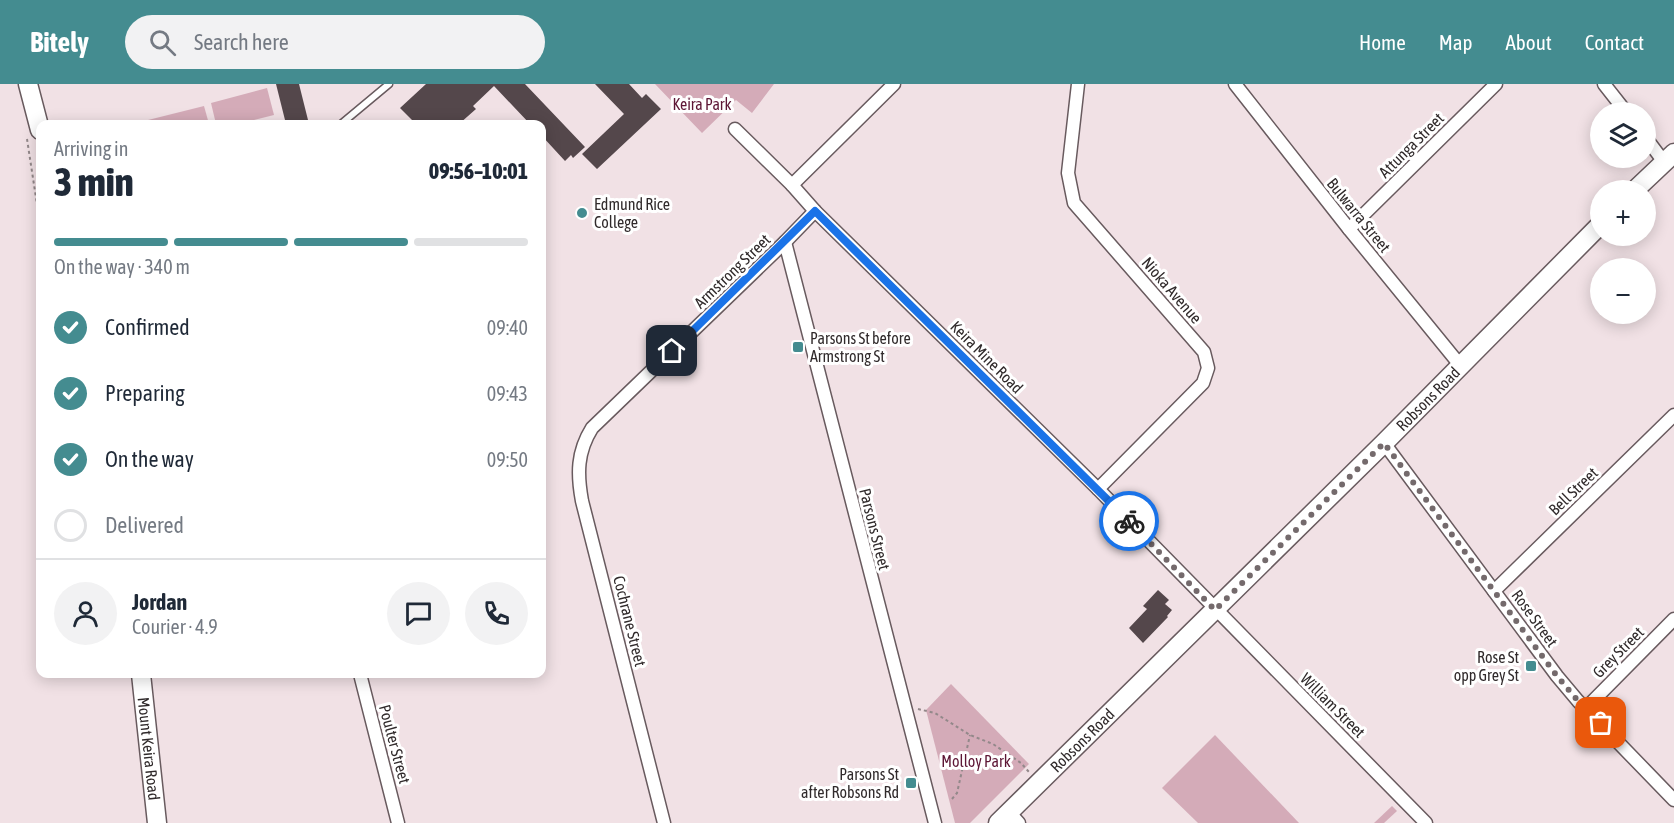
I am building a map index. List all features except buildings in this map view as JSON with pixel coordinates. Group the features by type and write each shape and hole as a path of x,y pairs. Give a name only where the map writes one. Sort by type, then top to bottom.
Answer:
{"main road":[{"path":"28,84 32,130"},
{"path":"1646,180 1669,158"},
{"name":"Robsons Road","path":"1009,819 1590,235"},
{"name":"Mount Keira Road","path":"141,678 157,823"}],"street":[{"path":"792,185 894,84"},
{"name":"Nioka Avenue","path":"1078,84 1068,173 1074,203 1204,352 1208,369 1203,383 1098,489"},
{"name":"Bulwarra Street","path":"1235,84 1460,365"},
{"name":"Attunga Street","path":"1349,229 1496,84"},
{"path":"1604,84 1618,102"},
{"name":"Keira Mine Road","path":"735,129 815,211 1098,489 1215,610"},
{"path":"1656,147 1669,158"},
{"name":"Armstrong Street","path":"592,428 815,211"},
{"name":"Parsons Street","path":"785,242 935,823"},
{"name":"Bell Street","path":"1494,591 1674,415"},
{"name":"Cochrane Street","path":"592,428 579,458 579,486 664,823"},
{"name":"Rose Street","path":"1384,443 1557,676 1674,800"},
{"name":"William Street","path":"1215,610 1426,823"},
{"name":"Grey Street","path":"1586,708 1674,620"},
{"name":"Poulter Street","path":"361,678 399,823"}],"lane":[{"path":"346,120 389,84"}],"path":[{"path":"32,130 32,164 36,194"},
{"path":"904,706 935,713 970,735 993,744 1021,763 1029,772"},
{"path":"952,799 957,793 970,735"}],"green space":[{"name":"Keira Park","path":"655,84 774,84 752,113 736,100 702,133"},
{"path":"267,88 274,115 254,120 215,120 211,103"},
{"path":"204,106 208,120 148,120"},
{"name":"Molloy Park","path":"951,684 1029,764 970,823 955,823 926,710"},
{"path":"1215,735 1299,823 1198,823 1162,788"},
{"path":"1392,806 1397,811 1384,823 1374,823"}],"way so far":[{"path":"1129,521 1215,610 1384,443 1557,676 1601,723"}],"place":[{"name":"Edmund Rice College","path":"582,213"},
{"name":"Parsons St before Armstrong St","path":"798,347"},
{"name":"Rose St opp Grey St","path":"1531,666"},
{"name":"Parsons St after Robsons Rd","path":"911,783"}],"route":[{"path":"672,351 815,211 1129,521"}]}
